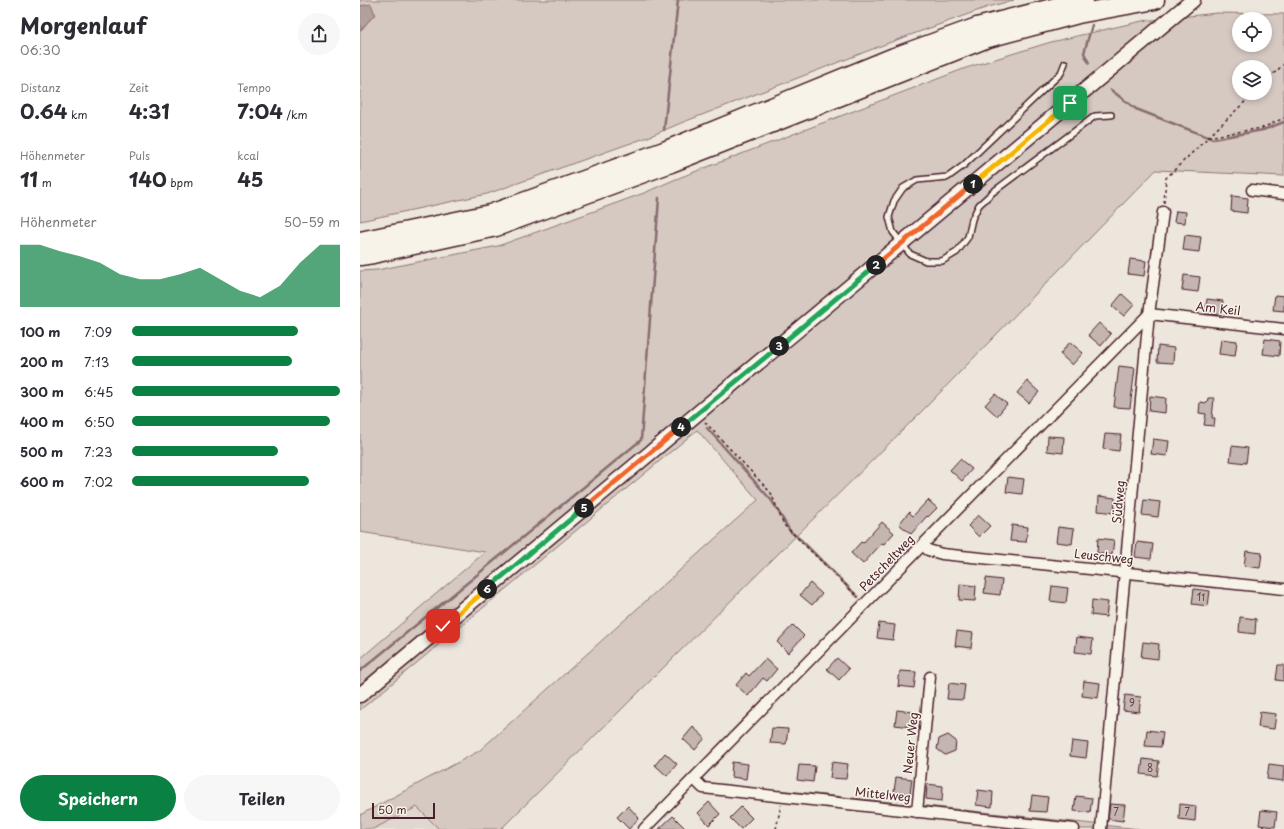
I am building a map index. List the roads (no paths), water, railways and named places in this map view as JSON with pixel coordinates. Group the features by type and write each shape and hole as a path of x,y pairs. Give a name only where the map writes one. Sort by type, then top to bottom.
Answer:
{"highway":[{"path":"360,241 490,214 664,151 894,57 977,27 1084,0"},
{"path":"360,256 496,227 671,163 988,38 1078,14 1155,0"}],"street":[{"path":"360,695 1194,0"},
{"path":"1252,190 1284,194"},
{"name":"Südweg","path":"1101,829 1149,314 1163,212"},
{"name":"Am Keil","path":"1149,314 1284,329"},
{"name":"Petscheltweg","path":"644,829 1149,314"},
{"name":"Leuschweg","path":"923,545 928,550 942,554 1284,589"},
{"name":"Neuer Weg","path":"917,812 930,677"},
{"name":"Mittelweg","path":"694,779 703,788 1074,829"}],"lane":[{"path":"1065,63 1061,73 963,166 948,177 918,180 903,188 894,202 889,216 893,232 910,254 926,261 942,260 957,252 968,237 972,220 979,205 993,192 1095,116 1111,115"}],"waterway":[{"path":"664,130 678,0"},
{"path":"1089,63 1084,53 1092,25"},
{"path":"1111,90 1136,109 1213,139 1263,130 1284,122"},
{"path":"360,671 641,440 659,198"},
{"path":"707,428 772,501 790,531 801,540 858,597"}]}
